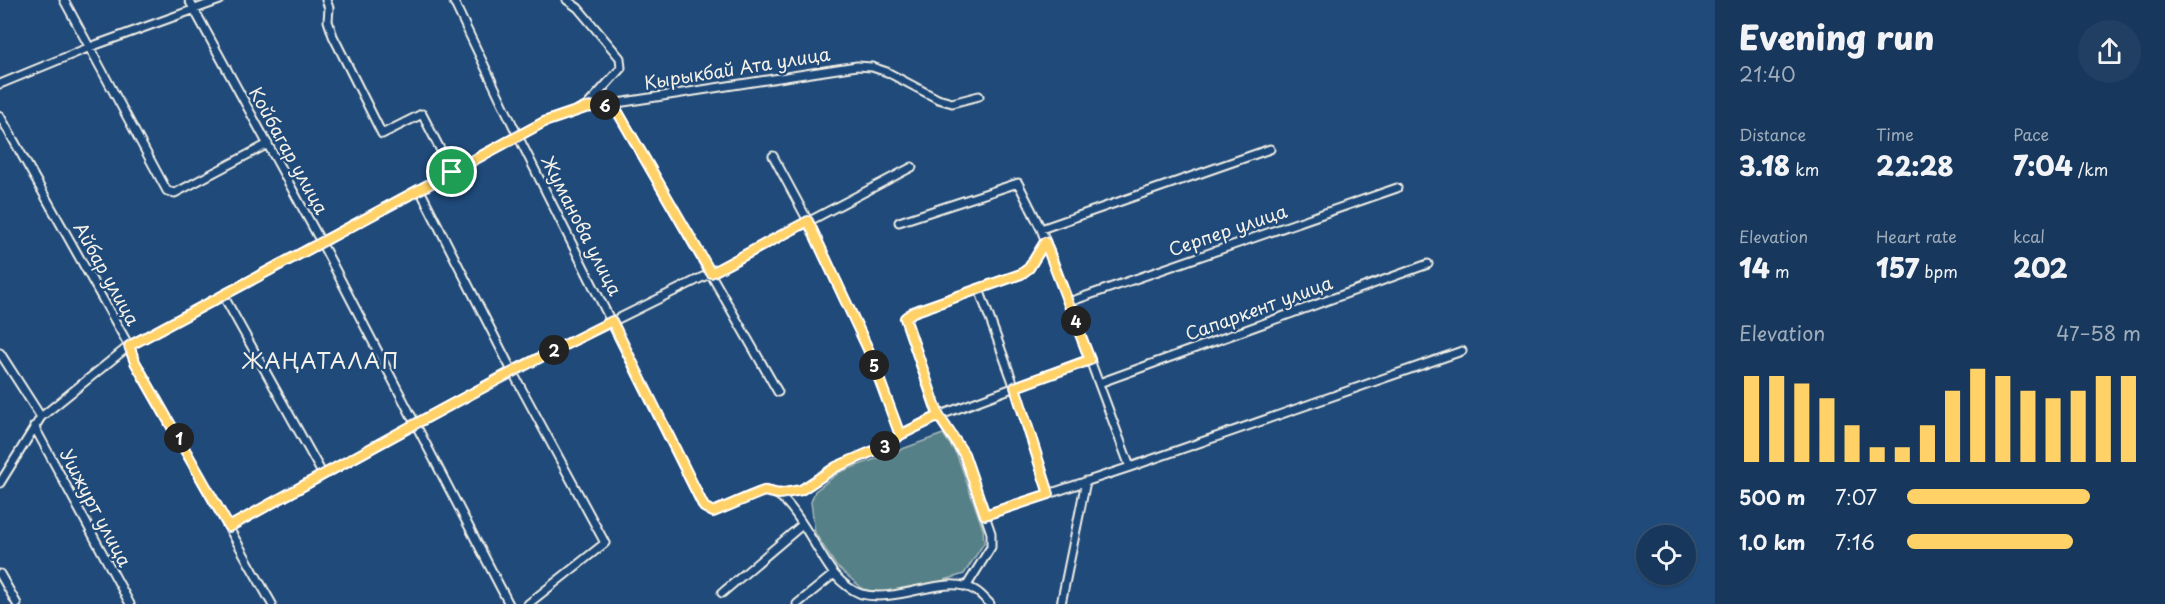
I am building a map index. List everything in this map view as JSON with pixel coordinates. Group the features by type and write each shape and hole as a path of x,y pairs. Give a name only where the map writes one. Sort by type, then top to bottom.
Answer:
{"street":[{"path":"64,0 167,191 175,193 268,144"},
{"name":"Койбагар улица","path":"189,0 321,242 509,604"},
{"path":"0,84 90,47 220,0"},
{"path":"326,0 328,21 333,36 382,134 422,114 452,172"},
{"name":"Жуманова улица","path":"453,0 518,136 704,507 713,512 764,491 779,494"},
{"path":"567,0 579,8 620,58 621,68 585,108"},
{"name":"Кырыкбай Ата улица","path":"1,479 41,417 129,346 544,122 585,108 857,66 872,66 938,99 952,103 979,96"},
{"path":"613,104 778,392"},
{"name":"Айбар улица","path":"0,116 129,346 135,362 272,604"},
{"path":"1041,229 1270,149"},
{"path":"773,156 808,221 868,349 900,435"},
{"path":"229,527 512,371 711,273 912,167"},
{"path":"899,222 1018,183 1041,229 1130,466"},
{"name":"Серпер улица","path":"1069,302 1397,188"},
{"path":"420,190 512,371 604,543 528,604"},
{"path":"966,587 991,547 991,533 964,454 939,416 905,318 913,312 1021,274 1029,268 1045,242"},
{"name":"Сапаркент улица","path":"1099,383 1428,264"},
{"path":"979,289 1015,387 1049,494"},
{"path":"223,295 323,475"},
{"path":"985,515 1462,351"},
{"path":"0,353 41,417"},
{"path":"990,604 977,591 950,585 883,602 862,595 847,586 834,574 779,494 801,490 836,467 892,443 900,435 939,416 1090,360"},
{"name":"Ушжурт улица","path":"34,426 130,604"},
{"path":"1061,604 1086,481"},
{"path":"722,593 802,525"},
{"path":"0,574 17,604"},
{"path":"797,604 834,574"}],"green space":[{"path":"943,434 957,455 983,529 984,543 964,574 894,593 863,589 836,566 815,533 811,502 815,491 840,472"}],"district":[{"name":"ЖАҢАТАЛАП","path":"321,362"}],"route":[{"path":"452,172 129,346 135,362 229,527 512,371 612,321 704,507 713,512 764,491 779,494 801,490 836,467 892,443 900,435 939,416 964,454 985,515 1049,494 1015,387 1090,360 1045,242 1029,268 1021,274 913,312 905,318 939,416 900,435 868,349 808,221 711,273 613,104 568,112 544,122 452,172"}]}
